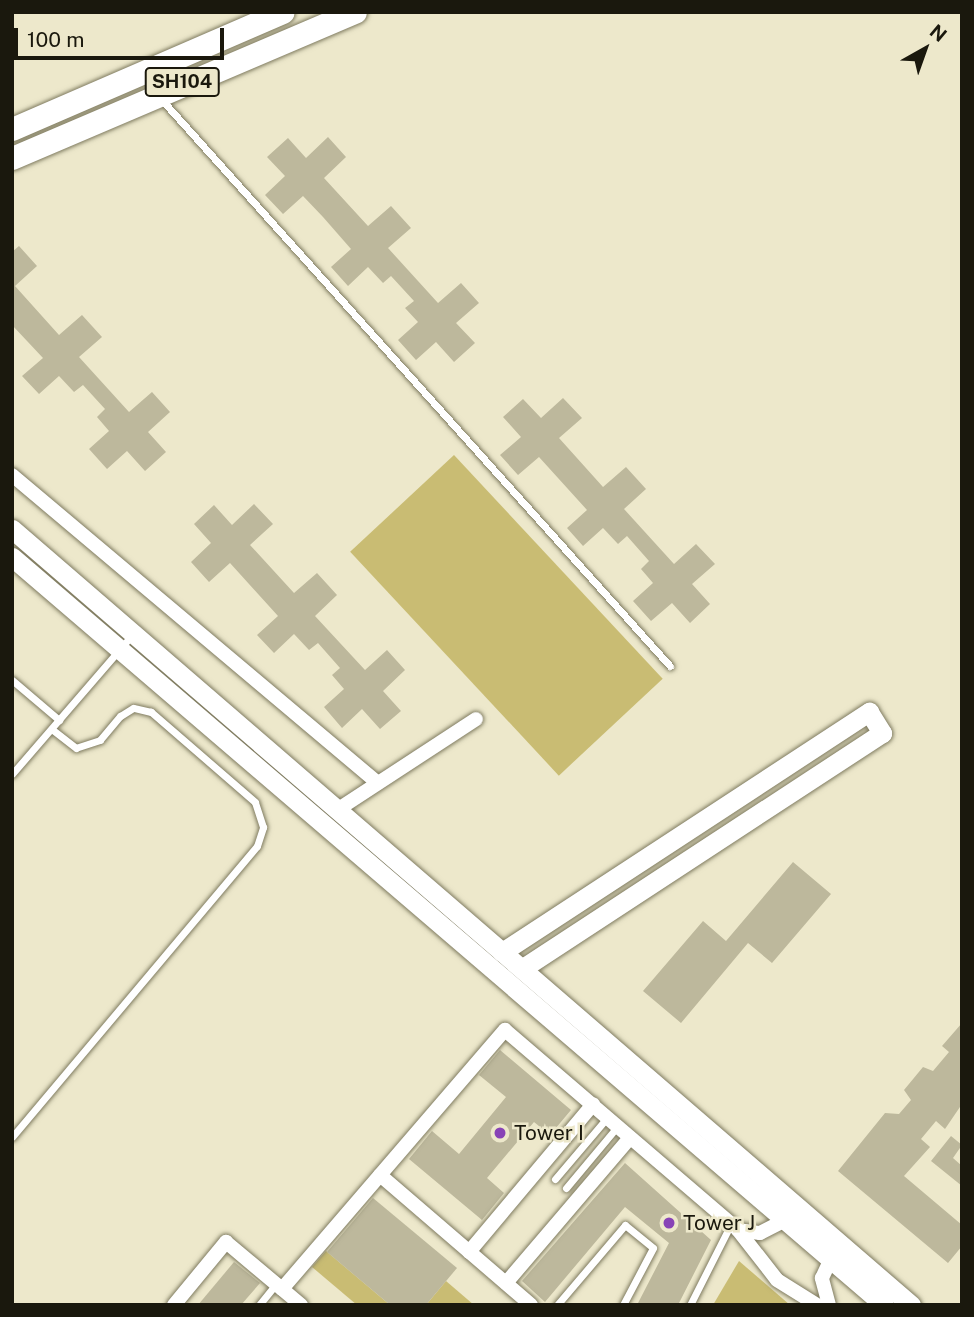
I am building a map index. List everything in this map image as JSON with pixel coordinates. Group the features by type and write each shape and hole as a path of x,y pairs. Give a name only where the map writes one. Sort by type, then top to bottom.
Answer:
{"main road":[{"name":"SH104","path":"12,129 283,12"},
{"name":"SH104","path":"12,158 156,93 343,14"}],"street":[{"path":"12,475 379,783"},
{"path":"12,529 911,1305"},
{"path":"12,557 884,1305"},
{"path":"502,952 869,712 883,733 522,968"},
{"path":"337,810 476,719"},
{"path":"279,1287 505,1030 735,1227 765,1269 817,1305"},
{"path":"469,1252 593,1104"},
{"path":"506,1283 630,1138"},
{"path":"380,1175 531,1305"},
{"path":"735,1227 760,1233 785,1220"},
{"path":"174,1305 226,1242 301,1305"},
{"path":"829,1305 822,1278 831,1259"}],"lane":[{"path":"156,93 670,666"},
{"path":"12,774 134,634"},
{"path":"12,680 59,720"},
{"path":"12,1137 257,846 263,827 255,802 150,712 133,708 120,716 100,740 76,748 52,729"},
{"path":"555,1179 612,1122"},
{"path":"566,1188 612,1122"},
{"path":"557,1305 625,1224 653,1248 624,1305"},
{"path":"690,1305 735,1227"},
{"path":"259,1305 279,1287"}],"shaded area":[{"path":"454,455 663,679 559,776 350,552"},
{"path":"326,1251 390,1305 357,1305 312,1267"},
{"path":"739,1261 790,1305 713,1305"},
{"path":"446,1281 474,1305 426,1305"}],"building":[{"path":"328,137 346,157 324,178 368,226 391,206 411,228 388,248 438,303 461,283 479,303 456,323 475,343 454,362 436,342 416,360 398,340 418,322 405,308 414,301 391,276 383,283 368,267 348,286 331,267 351,249 303,196 283,214 265,195 285,176 267,157 288,138 306,158"},
{"path":"19,246 37,266 15,286 59,335 82,315 102,337 79,357 129,412 152,392 170,412 148,432 166,452 145,471 127,451 107,469 89,449 109,431 97,417 105,409 83,385 74,392 59,376 39,394 22,376 43,358 12,325 12,252"},
{"path":"563,398 582,418 559,438 603,487 626,467 646,489 624,509 674,564 696,544 715,564 692,584 710,604 690,623 672,603 651,621 633,601 653,583 641,569 649,561 627,536 618,544 603,528 583,546 567,528 587,510 539,457 518,475 500,455 521,437 503,417 523,399 541,418"},
{"path":"254,504 273,524 250,545 294,593 317,573 337,595 315,616 365,670 387,650 405,670 383,691 401,711 380,729 362,709 342,728 324,707 344,689 332,675 340,668 318,643 309,650 294,634 274,653 257,635 278,616 230,563 209,582 191,562 211,543 194,524 214,505 232,525"},
{"path":"793,862 831,894 772,963 748,943 681,1023 643,991 703,921 726,941"},
{"path":"962,1023 962,1104 945,1129 936,1121 921,1139 930,1147 904,1176 962,1225 962,1246 948,1263 838,1171 885,1113 899,1114 911,1100 904,1090 923,1067 933,1071 949,1052 942,1046"},
{"name":"Tower I","path":"500,1050 571,1110 550,1135 534,1122 487,1178 504,1193 482,1220 409,1159 432,1131 459,1154 506,1097 479,1075"},
{"path":"951,1136 962,1145 953,1158 962,1166 962,1186 931,1161"},
{"name":"Tower J","path":"625,1163 711,1240 678,1305 637,1305 669,1243 625,1207 545,1302 522,1281"},
{"path":"373,1198 457,1268 426,1305 390,1305 327,1252"},
{"path":"234,1262 260,1283 241,1305 198,1305"}],"place":[{"name":"Tower I","path":"500,1133"},
{"name":"Tower J","path":"669,1223"}]}
